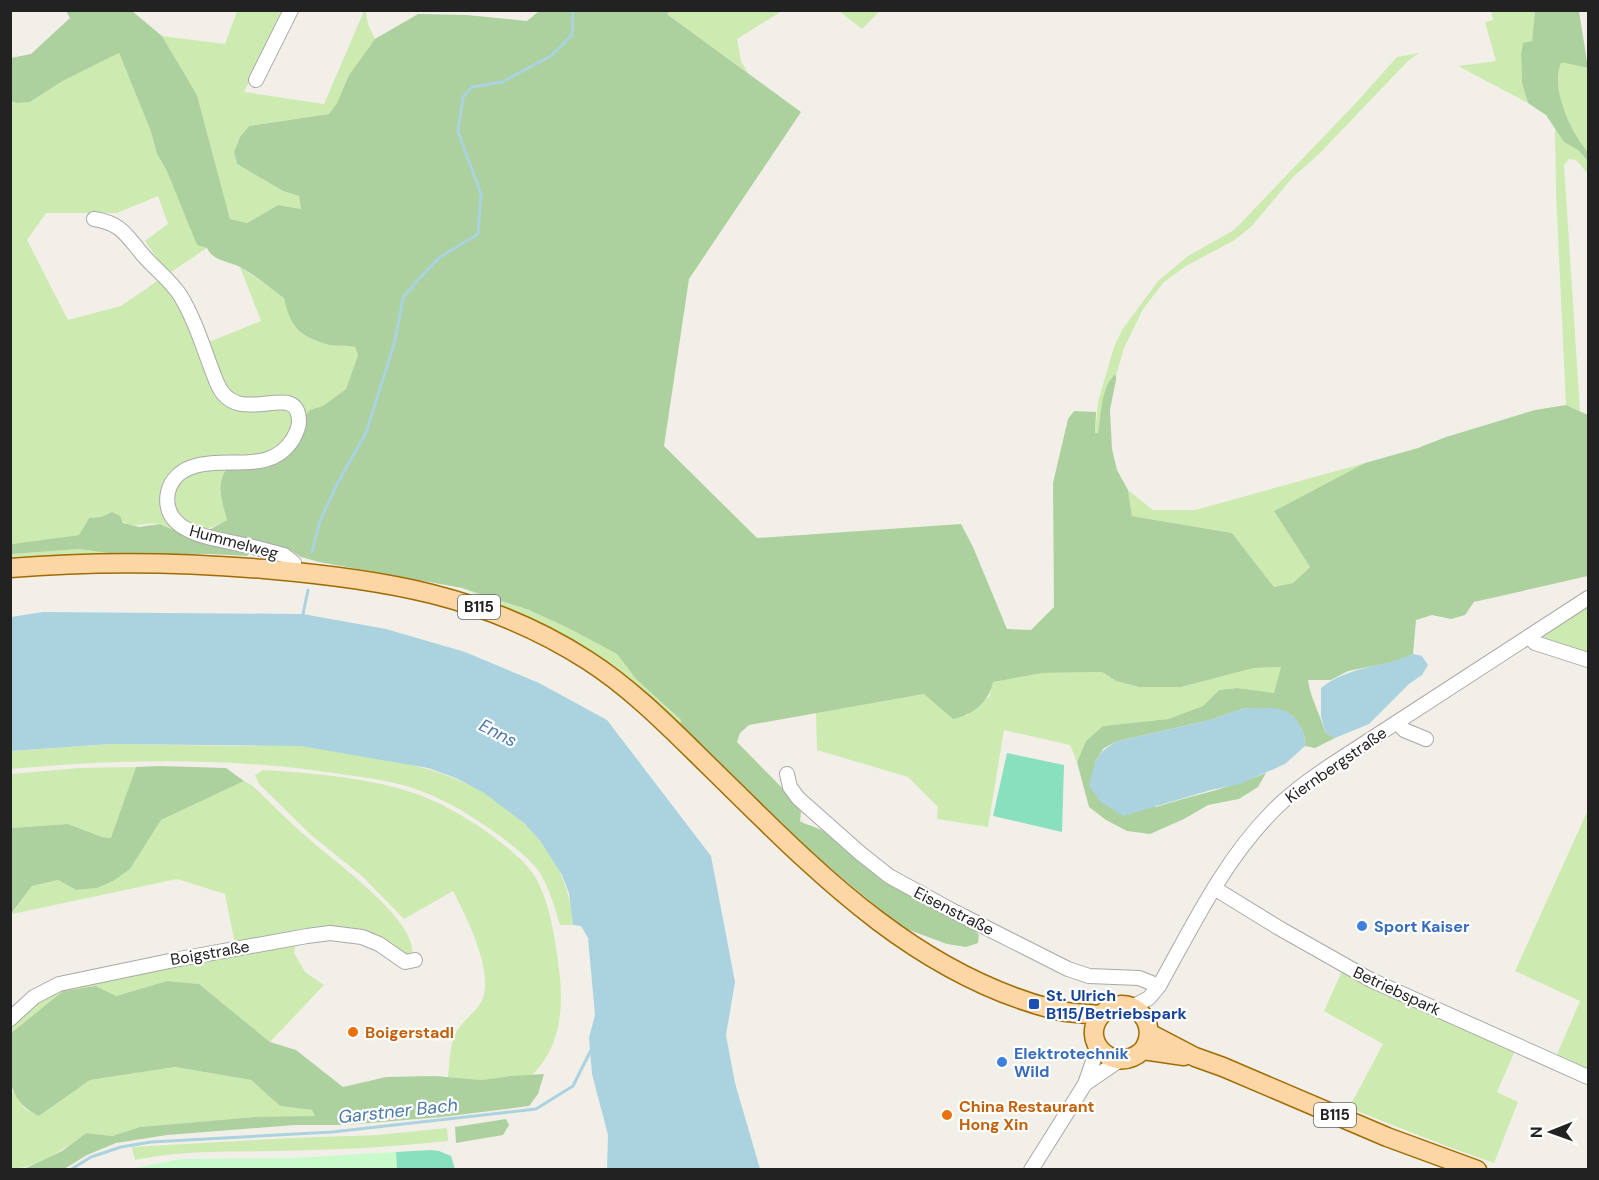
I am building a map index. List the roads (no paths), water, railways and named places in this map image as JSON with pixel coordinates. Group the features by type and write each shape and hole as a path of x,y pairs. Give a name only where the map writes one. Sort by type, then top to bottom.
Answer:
{"main road":[{"name":"B115","path":"10,568 106,564 187,565 361,579 450,598 515,621 589,661 653,711 821,876 883,926 941,963 972,979 1055,1011 1101,1015 1112,1007 1132,1007 1148,1026 1195,1057"},
{"name":"B115","path":"1055,1011 1096,1040 1107,1056 1120,1060"},
{"path":"1096,1040 1095,1027 1101,1015"},
{"path":"1120,1060 1133,1058 1143,1050 1147,1045 1148,1026"},
{"name":"B115","path":"1143,1050 1195,1057 1387,1137 1477,1170"}],"street":[{"path":"256,80 291,10"},
{"name":"Hummelweg","path":"94,219 113,223 120,228 173,286 200,334 217,383 226,398 233,403 247,406 284,402 294,407 297,412 299,420 296,432 290,443 277,455 259,462 207,464 185,470 172,483 168,501 172,517 181,527 201,535 284,555 294,563 294,572"},
{"name":"Kiernbergstraße","path":"1132,1007 1149,998 1158,986 1214,888 1258,827 1288,797 1328,767 1588,598"},
{"path":"1528,637 1535,643 1588,660"},
{"path":"1397,722 1404,730 1426,739"},
{"name":"Eisenstraße","path":"787,774 793,792 807,807 872,863 912,890 1068,969 1089,976 1139,978 1158,986"},
{"name":"Betriebspark","path":"1214,888 1371,980 1588,1077"},
{"name":"Boigstraße","path":"10,1019 34,997 59,984 307,936 340,934 362,937 379,944 405,962 415,960"},
{"name":"Kiernbergstraße","path":"1148,1026 1149,998"},
{"path":"1031,1170 1085,1084 1096,1040"},
{"path":"1085,1084 1120,1060"}],"water":[{"name":"Enns","path":"43,612 303,614 386,629 465,652 539,683 607,720 711,856 735,982 726,1035 735,1083 760,1169 607,1169 608,1135 592,1074 589,1038 595,1015 588,938 581,926 573,925 569,893 562,875 541,842 524,823 484,793 456,778 428,768 301,746 110,744 11,751 11,617"},
{"path":"1413,654 1422,656 1428,665 1422,675 1409,684 1369,724 1335,738 1325,732 1321,716 1321,688 1342,675"},
{"path":"1245,708 1275,708 1290,714 1302,728 1305,746 1285,764 1240,784 1211,790 1123,816 1101,802 1089,786 1100,754 1118,741 1210,720"}],"waterway":[{"path":"312,552 320,521 337,484 366,433 395,341 403,298 440,257 478,234 481,194 458,132 463,97 472,87 502,82 551,56 572,35 573,10"},
{"path":"303,614 308,590"},
{"name":"Garstner Bach","path":"70,1170 91,1157 121,1147 151,1142 332,1132 536,1109 573,1086 592,1048"}],"place":[{"name":"Sport Kaiser","path":"1362,926"},
{"name":"St. Ulrich B115/Betriebspark","path":"1034,1004"},
{"name":"Boigerstadl","path":"353,1032"},
{"name":"Elektrotechnik Wild","path":"1002,1062"},
{"name":"China Restaurant Hong Xin","path":"947,1115"}]}
